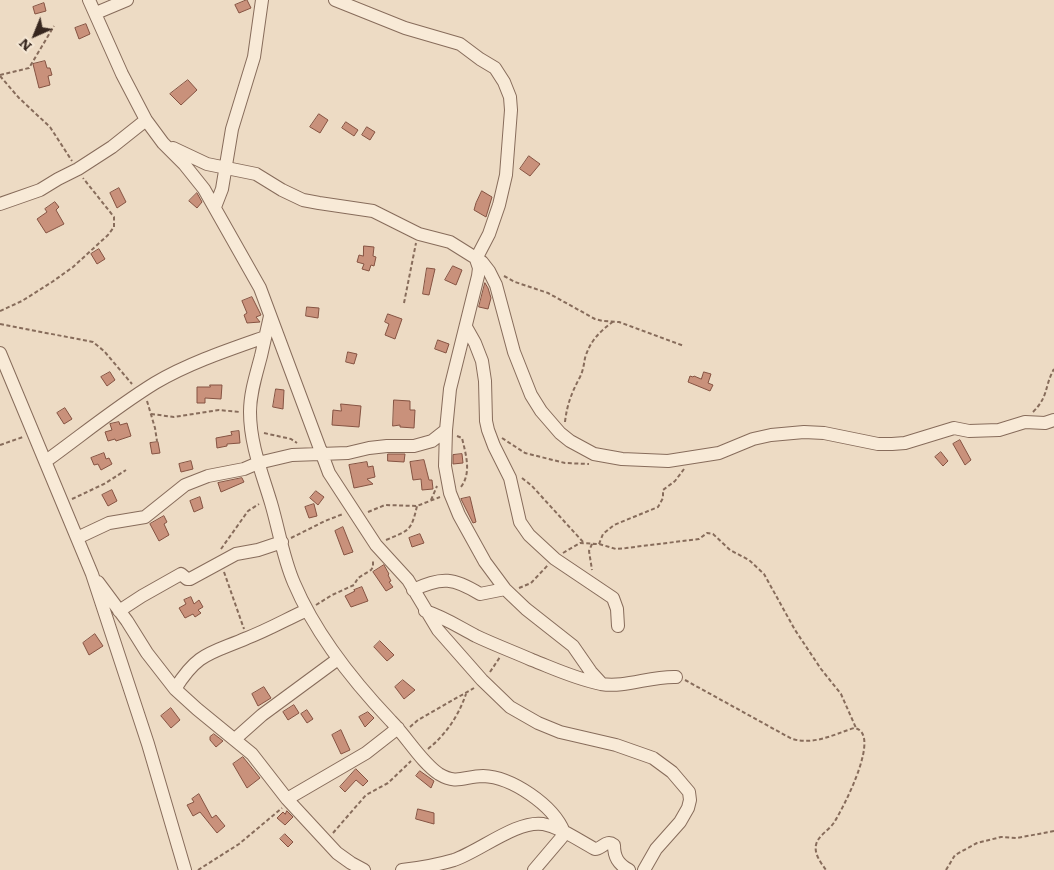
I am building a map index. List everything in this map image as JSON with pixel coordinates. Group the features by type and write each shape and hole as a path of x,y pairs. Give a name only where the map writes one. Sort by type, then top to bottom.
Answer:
{"street":[{"path":"89,0 122,74 146,120 163,143 184,164 204,189 260,288 329,473 376,545 408,580 425,611 452,648 510,707 523,715 560,732 616,744 653,758 672,772 689,792 688,808 680,822 656,849 644,870"},
{"path":"96,13 128,0"},
{"path":"215,207 222,189 232,129 254,57 262,0"},
{"path":"335,0 405,28 460,44 495,68 504,82 510,97 511,110 506,175 499,205 476,258 478,272 452,379 446,434 446,466 450,493 459,515 485,562 505,589 526,609 573,646 602,684"},
{"path":"0,204 40,190 78,169 112,147 146,120"},
{"path":"163,143 207,164 225,166 256,174 303,200 373,210 419,234 450,242 476,258 487,267 496,285 514,352 528,389 551,424 588,451 608,457 668,461 719,453 753,439 772,435 804,432 824,433 878,444 892,444 905,443 954,428 968,431 999,430 1028,422 1044,423 1054,420"},
{"path":"270,316 251,399 252,430 258,463 293,581 308,610 338,660 355,682 400,730 431,768 446,778 454,780 480,776 493,777 519,787 541,803 564,832"},
{"path":"466,327 482,361 488,430 510,478 520,522 529,536 555,559 610,595 615,602 618,626"},
{"path":"46,461 110,412 157,382 192,365 265,337"},
{"path":"0,354 92,574 148,744 185,870"},
{"path":"77,538 109,523 145,517 177,490 197,479 302,454 348,453 378,447 414,446 432,441 446,434"},
{"path":"119,611 181,574 190,579 236,554 258,550 282,542"},
{"path":"92,574 147,653 176,689 197,709 252,754 288,799 326,841 351,863 364,870"},
{"path":"413,590 444,580 464,584 480,594 505,589"},
{"path":"176,689 190,668 207,654 308,610"},
{"path":"425,611 441,616 479,637 566,675 602,684 620,686 661,677 676,678"},
{"path":"235,739 262,716 338,660"},
{"path":"288,799 366,753 400,730"},
{"path":"402,870 427,867 456,859 502,836 530,825 544,825 564,832 580,839 594,849 600,848 608,842 612,843 616,858 621,866 629,870"},
{"path":"534,870 564,832"}],"path":[{"path":"0,311 22,301 52,282 98,244 114,227 114,216 62,149 50,127 19,98 0,75 29,68 54,26"},
{"path":"404,302 419,234"},
{"path":"487,267 498,270 515,282 548,293 588,316 603,322 614,321 626,324 684,346"},
{"path":"565,436 568,402 580,376 587,351 602,329 614,321"},
{"path":"0,324 89,340 97,344 147,401 157,441"},
{"path":"1020,424 1043,401 1054,369"},
{"path":"151,414 183,417 219,410 250,414"},
{"path":"252,430 291,439 300,447 302,454"},
{"path":"488,430 525,453 565,462 594,464"},
{"path":"282,542 325,521 342,515 367,512 385,505 418,506 460,488 466,480 467,467 462,438 446,434"},
{"path":"0,445 20,437 36,437"},
{"path":"599,544 603,534 614,524 660,506 660,501 663,497 662,491 675,481 684,470 689,458"},
{"path":"63,504 104,484 126,470"},
{"path":"510,478 515,476 526,480 584,543"},
{"path":"308,610 332,595 352,587 358,578 371,570 374,563 372,550 376,545 411,528 418,506"},
{"path":"505,589 527,586 555,559 576,544 584,543 599,544 616,549 662,545 699,539 708,533 715,536 730,550 749,560 764,574 800,637 821,669 841,694 856,728 863,734 865,746 851,792 832,826 819,839 816,845 816,854 826,870"},
{"path":"592,544 589,548 593,574 592,584"},
{"path":"400,730 474,689 506,649"},
{"path":"676,678 690,682 792,739 809,742 818,741 856,728"},
{"path":"326,841 366,795 388,783 415,754 438,739 448,728 460,709 466,693"},
{"path":"198,870 257,830 280,810 288,799"},
{"path":"946,870 955,855 977,843 1001,837 1017,838 1054,831"}],"building":[{"path":"247,0 251,8 239,13 235,5"},
{"path":"44,3 46,11 35,14 33,7"},
{"path":"86,24 90,34 79,39 75,28"},
{"path":"45,61 52,75 48,76 50,85 39,88 33,64"},
{"path":"188,80 197,90 181,105 170,94"},
{"path":"319,114 328,120 320,133 310,127"},
{"path":"346,122 358,130 354,136 342,128"},
{"path":"367,127 375,132 370,140 362,135"},
{"path":"529,156 540,164 530,176 520,169"},
{"path":"119,188 126,202 117,208 110,193"},
{"path":"482,191 492,197 486,217 474,210"},
{"path":"197,193 202,202 197,208 189,201"},
{"path":"55,202 59,207 56,210 64,224 46,233 37,219 47,212 45,209"},
{"path":"364,246 374,247 373,256 376,257 374,266 371,265 369,271 362,269 364,264 357,262 359,255 363,256"},
{"path":"99,249 105,259 97,264 91,254"},
{"path":"453,266 462,270 456,285 445,280"},
{"path":"427,268 435,269 429,295 423,294"},
{"path":"485,283 491,298 488,309 479,307"},
{"path":"252,297 261,315 256,317 260,322 247,323 244,315 247,313 242,301"},
{"path":"307,307 319,308 318,318 306,316"},
{"path":"388,314 402,319 395,339 385,335 389,324 385,322"},
{"path":"438,340 449,344 446,353 435,349"},
{"path":"348,352 357,354 354,364 346,362"},
{"path":"110,372 115,380 107,386 101,377"},
{"path":"704,372 711,374 708,383 713,385 710,391 688,382 690,376 701,379"},
{"path":"210,385 222,385 221,399 205,398 205,403 197,403 197,387 210,387"},
{"path":"276,389 284,390 283,409 273,407"},
{"path":"394,400 410,401 410,410 415,410 414,428 400,427 400,425 393,426"},
{"path":"341,404 361,406 359,427 332,425 333,410 341,411"},
{"path":"65,408 72,419 64,424 57,413"},
{"path":"119,422 120,425 127,423 131,436 116,441 115,439 108,441 105,432 112,430 110,424"},
{"path":"239,431 240,443 227,444 227,446 217,448 216,438 232,435 231,432"},
{"path":"960,440 971,460 965,465 953,444"},
{"path":"158,442 160,453 152,454 150,443"},
{"path":"941,452 948,461 943,466 935,457"},
{"path":"104,453 106,459 109,458 112,464 101,470 98,464 94,465 91,458"},
{"path":"388,454 405,454 404,462 388,461"},
{"path":"462,454 463,463 453,464 453,455"},
{"path":"424,460 429,480 432,480 433,489 422,490 421,479 413,480 410,462"},
{"path":"191,461 193,469 181,472 179,464"},
{"path":"367,462 368,467 373,466 375,477 367,479 373,484 354,488 349,465"},
{"path":"242,478 244,482 221,492 218,483"},
{"path":"112,490 117,501 108,506 102,495"},
{"path":"316,491 324,497 318,505 310,498"},
{"path":"200,497 203,508 194,512 190,501"},
{"path":"470,497 476,522 473,523 461,499"},
{"path":"314,504 317,516 309,518 305,507"},
{"path":"164,516 167,522 164,524 169,535 159,541 150,524"},
{"path":"343,527 353,552 344,555 335,531"},
{"path":"420,534 424,543 412,547 409,538"},
{"path":"384,565 389,574 391,581 389,582 393,587 386,591 373,572"},
{"path":"362,587 368,601 351,607 345,596"},
{"path":"191,597 194,604 199,600 203,607 198,610 201,613 195,617 193,614 185,618 179,608 186,604 184,600"},
{"path":"95,634 103,646 89,655 83,643"},
{"path":"380,641 394,655 387,661 374,647"},
{"path":"403,680 415,690 404,699 395,687"},
{"path":"264,687 271,698 258,706 252,694"},
{"path":"294,705 299,713 288,720 283,712"},
{"path":"171,708 180,720 171,728 161,716"},
{"path":"307,710 313,719 307,723 301,714"},
{"path":"368,712 374,718 365,727 359,717"},
{"path":"341,730 350,750 341,754 332,735"},
{"path":"214,734 223,741 216,747 210,740 210,737"},
{"path":"243,757 260,778 247,788 233,764"},
{"path":"356,769 368,781 363,786 356,780 345,792 340,787"},
{"path":"420,771 434,781 431,788 416,776"},
{"path":"199,794 212,818 216,815 225,826 217,833 200,812 193,816 187,805 194,802 192,799"},
{"path":"418,809 434,813 434,824 416,819"},
{"path":"287,811 293,817 285,825 277,818"},
{"path":"285,834 293,842 288,847 280,839"}]}
